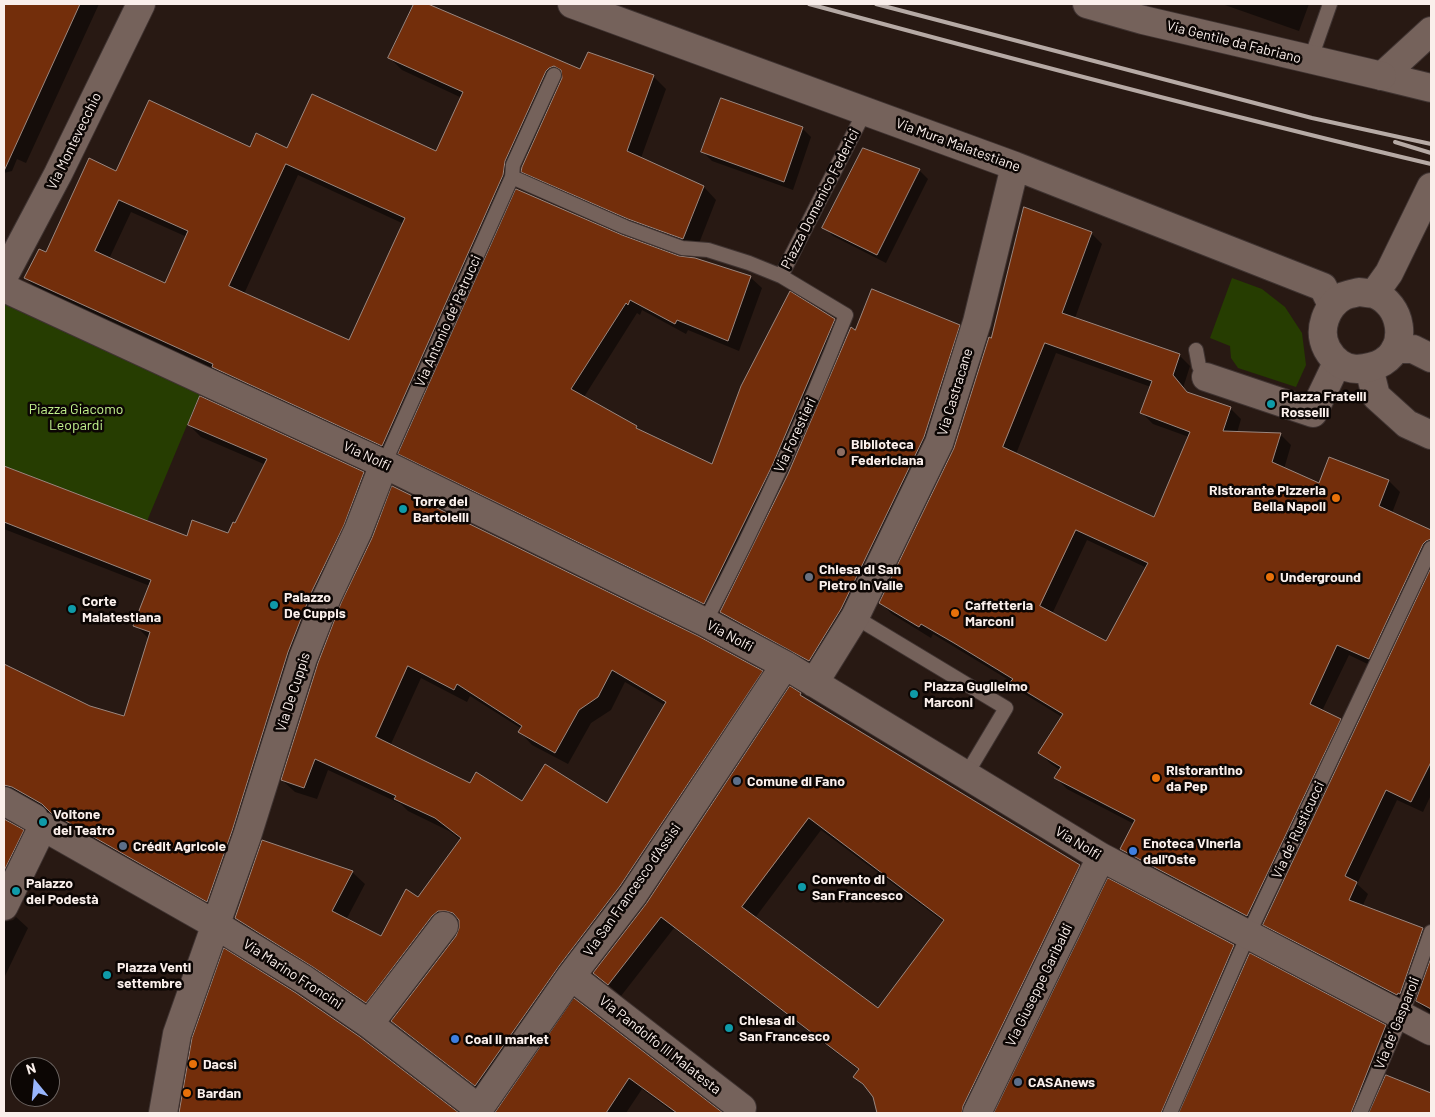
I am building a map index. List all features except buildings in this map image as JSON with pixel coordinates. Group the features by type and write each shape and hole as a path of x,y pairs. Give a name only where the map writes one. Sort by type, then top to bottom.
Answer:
{"street":[{"name":"Via Montevecchio","path":"4,276 58,174 142,4"},
{"name":"Via Mura Malatestiane","path":"572,4 1015,166 1322,287 1332,305"},
{"name":"Via Gentile da Fabriano","path":"1087,4 1146,12 1310,61 1431,88"},
{"path":"1382,76 1431,31"},
{"name":"Via Castracane","path":"814,683 855,617 939,443 977,322 1015,166"},
{"path":"1374,294 1389,273 1431,187"},
{"name":"Via Nolfi","path":"4,288 384,464 705,622 785,665 1101,857 1401,1017 1431,1031"},
{"path":"1359,292 1374,294 1386,301 1395,311 1399,323 1400,336 1395,349 1384,362 1369,368 1353,369 1337,363 1327,348 1323,333 1325,318 1332,305 1344,296 1359,292"},
{"path":"1395,349 1413,349 1431,358"},
{"path":"1206,377 1313,413 1337,363"},
{"path":"1369,368 1376,396 1407,424 1431,435"},
{"name":"Via De Cuppis","path":"216,925 247,836 303,658 384,464"},
{"name":"Via San Francesco d'Assisi","path":"477,1111 571,976 633,895 785,665"},
{"path":"4,801 216,925 178,1034 163,1113"},
{"path":"4,906 50,829"},
{"name":"Via Giuseppe Garibaldi","path":"977,1113 1101,857"},
{"name":"Via Marino Froncini","path":"216,925 305,980 368,1024 477,1111"},
{"path":"368,1024 444,926"},
{"name":"Via Pandolfo III Malatesta","path":"571,976 745,1111"}],"lane":[{"path":"1310,61 1330,4"},
{"name":"Via Antonio de' Petrucci","path":"384,464 512,177 513,165 554,75"},
{"name":"Piazza Domenico Federici","path":"512,177 594,215 682,248 708,250 749,262 782,276 866,111"},
{"name":"Via Forestieri","path":"705,622 737,562 816,390 846,314 782,276"},
{"path":"1196,350 1199,366 1206,377"},
{"name":"Via de' Rusticucci","path":"1170,1113 1248,935 1431,548"},
{"path":"855,617 1006,708 966,775"},
{"name":"Via de' Gasparoli","path":"1360,1113 1401,1017 1431,932"}],"green space":[{"path":"1232,278 1262,289 1285,307 1302,333 1306,365 1296,387 1238,368 1231,358 1230,346 1210,338"},
{"name":"Piazza Giacomo Leopardi","path":"4,304 200,394 147,521 4,466"}],"railway":[{"path":"809,4 1120,87 1431,164"},
{"path":"876,4 1312,118 1431,144"},
{"path":"1395,142 1431,153"}],"place":[{"name":"Piazza Fratelli Rosselli","path":"1271,404"},
{"name":"Biblioteca Federiciana","path":"841,452"},
{"name":"Ristorante Pizzeria Bella Napoli","path":"1336,498"},
{"name":"Torre dei Bartolelli","path":"403,509"},
{"name":"Chiesa di San Pietro in Valle","path":"809,577"},
{"name":"Underground","path":"1270,577"},
{"name":"Palazzo De Cuppis","path":"274,605"},
{"name":"Corte Malatestiana","path":"72,609"},
{"name":"Caffetteria Marconi","path":"955,613"},
{"name":"Piazza Guglielmo Marconi","path":"914,694"},
{"name":"Ristorantino da Pep","path":"1156,778"},
{"name":"Comune di Fano","path":"737,781"},
{"name":"Voltone del Teatro","path":"43,822"},
{"name":"Crédit Agricole","path":"123,846"},
{"name":"Enoteca Vineria dall'Oste","path":"1133,851"},
{"name":"Convento di San Francesco","path":"802,887"},
{"name":"Palazzo del Podestà","path":"16,891"},
{"name":"Piazza Venti settembre","path":"107,975"},
{"name":"Chiesa di San Francesco","path":"729,1028"},
{"name":"Coal il market","path":"455,1039"},
{"name":"Dacsì","path":"193,1064"},
{"name":"CASAnews","path":"1018,1082"},
{"name":"Bardan","path":"187,1093"}]}
